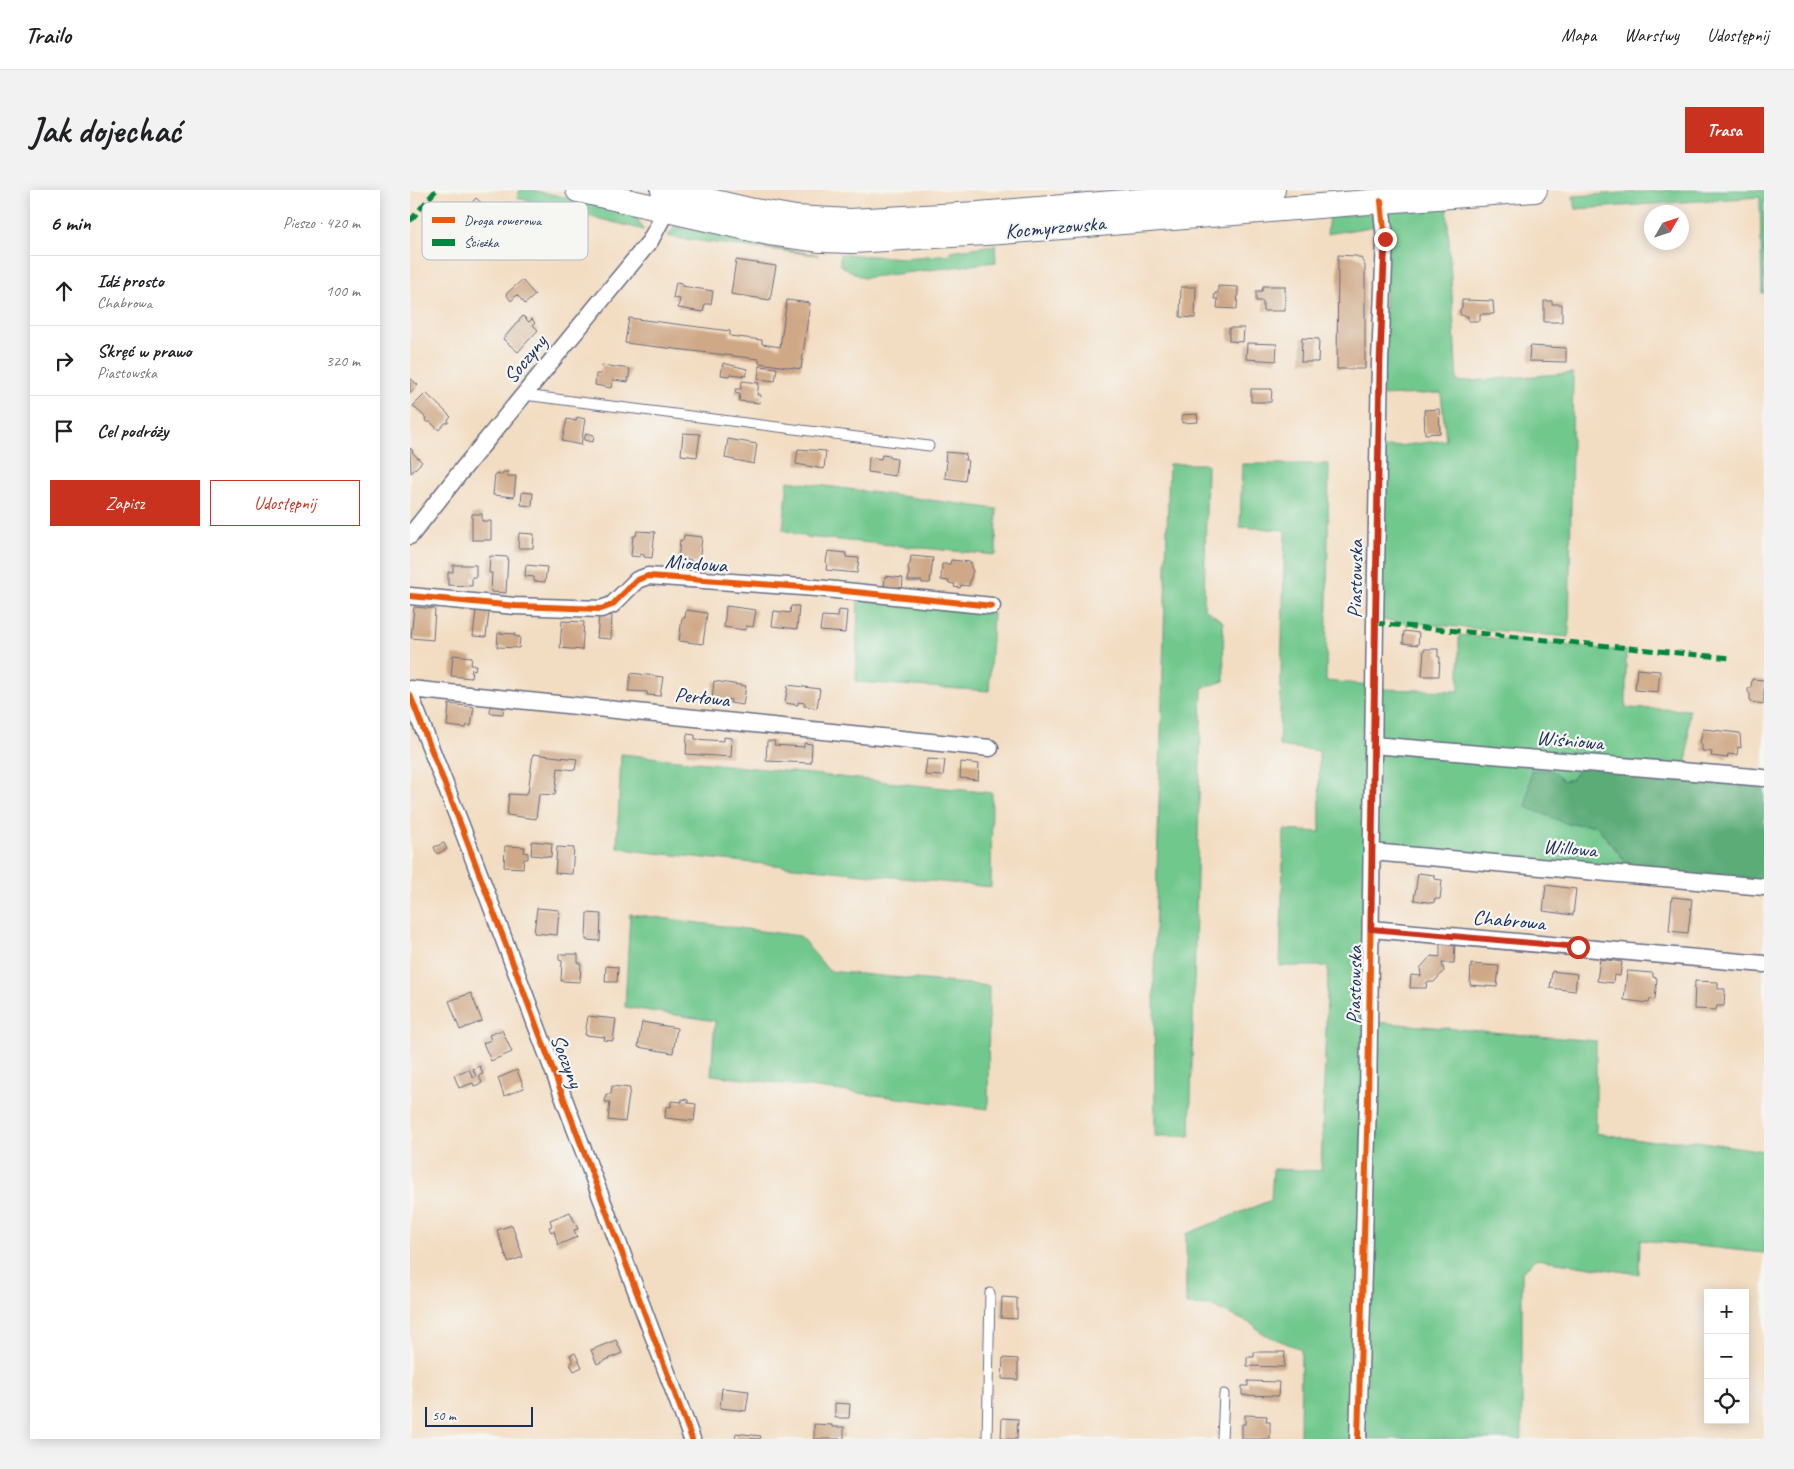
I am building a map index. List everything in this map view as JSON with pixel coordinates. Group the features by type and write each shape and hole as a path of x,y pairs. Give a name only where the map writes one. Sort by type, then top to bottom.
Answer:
{"main road":[{"name":"Kocmyrzowska","path":"578,190 675,196 796,218 850,221 978,214 1274,190"},
{"name":"Kocmyrzowska","path":"675,196 769,233 821,240 853,241 1535,190"}],"street":[{"name":"Soczyny","path":"411,533 650,241 675,196"},
{"name":"Piastowska","path":"1358,1439 1368,1100 1380,371 1385,239 1381,201"},
{"name":"Miodowa","path":"410,596 515,606 601,609 612,605 637,580 648,576 816,588 992,606"},
{"name":"Perłowa","path":"410,688 990,748"},
{"name":"Soczyny","path":"410,695 692,1439"},
{"name":"Wiśniowa","path":"1373,745 1764,778"},
{"name":"Willowa","path":"1372,852 1764,887"},
{"name":"Chabrowa","path":"1371,929 1764,964"}],"lane":[{"path":"524,395 929,446"},
{"path":"987,1439 990,1293"},
{"path":"1222,1439 1224,1394"}],"green space":[{"path":"520,190 533,190 586,202 533,202 517,198"},
{"path":"1674,190 1764,190 1764,293 1762,293 1760,197 1576,209 1573,196"},
{"path":"588,203 634,213 644,230 588,216"},
{"path":"1447,207 1457,382 1573,373 1569,637 1379,620 1382,448 1446,440 1441,393 1383,396 1387,212"},
{"path":"1372,213 1375,216 1377,226 1327,234 1329,216"},
{"path":"675,227 749,243 818,255 667,236"},
{"path":"995,245 996,262 863,278 840,265 840,254 905,258 951,254 950,251"},
{"path":"1169,464 1207,464 1204,608 1223,622 1224,681 1202,688 1190,1136 1155,1136 1154,971"},
{"path":"1242,464 1329,464 1326,681 1371,685 1355,1439 1300,1439 1301,1349 1263,1334 1252,1324 1211,1306 1186,1305 1186,1234 1271,1200 1273,1169 1321,1171 1328,966 1280,966 1284,830 1320,832 1319,751 1279,746 1285,530 1240,527"},
{"path":"788,481 997,509 996,555 807,537 783,530"},
{"path":"858,600 993,613 989,691 856,682"},
{"path":"1459,635 1626,651 1626,708 1689,710 1687,767 1377,740 1379,689 1459,691"},
{"path":"1376,748 1582,765 1572,779 1563,781 1568,824 1596,825 1632,870 1375,850"},
{"path":"621,754 992,793 991,887 636,851 617,847"},
{"path":"1582,765 1764,782 1764,884 1632,870 1596,825 1568,824 1526,807 1531,770 1552,770 1563,781 1572,779"},
{"path":"630,914 800,936 829,971 989,986 988,1109 711,1075 715,1021 625,1007"},
{"path":"1375,1022 1596,1041 1596,1133 1647,1141 1696,1141 1764,1151 1764,1253 1640,1240 1639,1274 1536,1259 1522,1272 1522,1439 1363,1439"}],"building":[{"path":"476,198 481,202 473,202"},
{"path":"1338,255 1361,258 1365,266 1365,369 1337,369"},
{"path":"736,260 776,266 770,300 731,294"},
{"path":"522,280 535,295 525,304 517,295 511,301 506,294"},
{"path":"676,282 682,283 682,286 713,291 711,304 705,304 703,312 678,308 680,299 673,298"},
{"path":"1218,286 1238,287 1237,309 1217,308 1218,299 1214,299 1215,293 1218,293"},
{"path":"1263,286 1285,286 1285,311 1263,311 1263,301 1256,301 1256,291 1262,291"},
{"path":"1181,287 1196,287 1195,318 1180,317"},
{"path":"787,300 810,303 801,369 759,363 759,359 625,343 629,318 730,331 730,336 762,340 762,344 780,347"},
{"path":"1462,300 1493,301 1494,314 1480,314 1480,321 1468,321 1468,316 1462,316 1460,313"},
{"path":"1544,301 1552,301 1552,304 1562,304 1562,322 1544,322"},
{"path":"523,316 529,322 532,319 535,323 533,325 538,330 518,352 503,339"},
{"path":"1229,328 1244,328 1243,342 1229,341"},
{"path":"1302,338 1319,339 1318,362 1301,362"},
{"path":"1247,343 1277,344 1276,361 1246,359"},
{"path":"1530,346 1566,348 1566,362 1529,361"},
{"path":"723,363 747,369 746,376 721,375"},
{"path":"602,365 630,369 628,382 613,380 611,388 595,385 596,374 601,374"},
{"path":"759,366 777,368 775,381 758,379"},
{"path":"410,378 418,385 410,394"},
{"path":"742,381 759,383 757,395 761,395 760,403 739,401 740,394 735,393 736,389 741,389"},
{"path":"1251,389 1272,389 1271,402 1251,402"},
{"path":"426,393 451,417 448,423 445,423 439,430 430,422 426,422 425,417 413,406"},
{"path":"1439,409 1440,433 1425,434 1424,410"},
{"path":"1197,414 1198,422 1182,423 1182,415"},
{"path":"577,417 585,419 581,445 562,441 567,419 576,421"},
{"path":"586,433 594,435 593,442 584,440"},
{"path":"683,433 700,434 697,457 681,455"},
{"path":"728,439 757,444 754,464 725,458"},
{"path":"410,448 422,462 411,473"},
{"path":"798,449 826,451 824,469 796,464"},
{"path":"946,452 966,454 965,460 968,460 965,481 945,478"},
{"path":"882,455 897,459 895,476 868,472 869,457 881,459"},
{"path":"503,472 508,472 507,476 516,476 514,497 493,495 495,474 502,475"},
{"path":"522,492 533,493 532,506 521,505"},
{"path":"472,514 482,514 482,521 491,521 491,540 472,540"},
{"path":"637,531 655,532 652,558 644,557 644,555 640,554 640,557 631,556 633,536 636,536"},
{"path":"519,533 534,534 533,548 518,548"},
{"path":"684,535 702,537 699,563 691,562 691,560 687,559 687,561 678,561 680,540 683,541"},
{"path":"828,551 846,553 846,557 859,558 857,573 826,570"},
{"path":"490,556 508,557 506,593 491,592 492,573 489,573"},
{"path":"911,556 933,558 930,583 908,581 908,566"},
{"path":"951,560 971,562 973,570 969,586 961,585 960,588 954,587 955,584 941,580 942,564 950,564"},
{"path":"453,565 476,565 476,577 472,577 472,586 448,585 448,572 453,572"},
{"path":"526,565 547,567 545,582 534,581 534,577 525,576"},
{"path":"885,576 903,578 902,591 884,589"},
{"path":"726,606 756,610 753,627 746,626 745,630 724,627"},
{"path":"791,606 799,606 797,629 772,626 774,611 790,613"},
{"path":"414,607 435,609 433,640 411,638"},
{"path":"686,610 707,613 703,644 679,641 682,618 685,618"},
{"path":"839,610 847,611 845,633 820,631 822,616 838,617"},
{"path":"476,611 489,612 486,637 473,636"},
{"path":"599,615 612,616 611,639 597,638"},
{"path":"562,621 584,622 582,650 560,648"},
{"path":"1404,631 1419,633 1418,645 1403,643"},
{"path":"498,633 515,634 514,636 520,637 519,648 497,647"},
{"path":"1424,649 1438,649 1438,657 1440,657 1439,676 1422,676"},
{"path":"453,655 472,657 471,665 476,665 475,670 472,669 471,678 451,676"},
{"path":"1637,669 1660,671 1658,692 1635,690"},
{"path":"631,673 663,677 660,696 647,695 647,692 628,691"},
{"path":"1752,679 1764,680 1764,704 1750,702 1748,689 1751,687"},
{"path":"714,681 746,686 743,705 730,703 731,700 712,700"},
{"path":"788,685 820,689 817,708 804,706 805,703 798,702 798,705 785,703"},
{"path":"491,697 504,700 503,714 490,713"},
{"path":"449,704 474,707 471,726 467,725 466,728 447,726"},
{"path":"1703,729 1740,733 1741,748 1738,747 1737,755 1728,754 1727,758 1711,756 1712,752 1702,751 1702,744 1700,743"},
{"path":"687,734 695,735 695,739 724,741 724,737 732,738 731,757 686,754"},
{"path":"767,741 775,741 774,745 804,747 804,743 812,744 811,763 766,761"},
{"path":"533,754 577,759 575,770 558,768 555,795 539,794 536,819 507,815 509,794 526,795 526,792 528,792"},
{"path":"927,759 945,760 943,776 925,775"},
{"path":"961,762 979,764 978,780 960,778"},
{"path":"532,841 552,843 551,857 531,855"},
{"path":"444,843 447,849 437,854 434,847"},
{"path":"505,846 525,847 524,852 528,853 528,859 524,859 523,868 504,867"},
{"path":"557,847 574,848 572,874 555,873"},
{"path":"1418,873 1434,875 1434,879 1442,880 1440,899 1434,899 1434,903 1414,900"},
{"path":"1546,885 1576,889 1573,915 1543,911"},
{"path":"1672,897 1692,899 1688,933 1669,931"},
{"path":"537,908 559,910 557,935 534,933"},
{"path":"587,913 601,914 600,941 586,940"},
{"path":"1440,943 1455,943 1454,963 1442,963 1444,971 1434,982 1427,982 1426,988 1410,988 1411,975 1421,976 1420,968 1431,956 1440,957"},
{"path":"559,954 578,954 578,963 581,963 580,982 561,981 562,961 559,960"},
{"path":"1600,959 1622,962 1620,976 1614,975 1613,983 1597,981"},
{"path":"1471,964 1499,966 1497,987 1470,985"},
{"path":"606,966 618,967 617,982 605,982"},
{"path":"1552,971 1577,974 1575,991 1550,988"},
{"path":"1627,971 1653,973 1653,977 1657,978 1655,1000 1650,999 1649,1003 1624,1000"},
{"path":"1695,981 1718,982 1718,989 1725,989 1724,1006 1717,1006 1716,1010 1694,1009"},
{"path":"471,993 482,1021 460,1030 449,1001"},
{"path":"588,1016 616,1019 613,1041 604,1040 605,1037 585,1035"},
{"path":"642,1022 677,1028 673,1053 638,1047"},
{"path":"502,1030 512,1052 491,1061 483,1043 491,1040 489,1035"},
{"path":"480,1066 483,1074 479,1075 482,1083 474,1086 473,1083 459,1088 454,1075 469,1069 473,1078 476,1076 473,1069"},
{"path":"517,1070 524,1088 504,1096 498,1078"},
{"path":"612,1086 630,1088 625,1122 608,1120 610,1102 605,1102 606,1094 611,1094"},
{"path":"682,1099 688,1100 688,1103 696,1104 694,1121 665,1118 666,1106 671,1107 671,1101 682,1102"},
{"path":"570,1212 578,1229 574,1230 577,1237 558,1245 554,1231 551,1232 549,1227 552,1226 550,1220"},
{"path":"512,1225 523,1257 508,1262 497,1230"},
{"path":"1002,1297 1017,1298 1017,1319 1001,1318"},
{"path":"616,1340 622,1353 597,1364 591,1350"},
{"path":"1254,1352 1285,1352 1284,1367 1247,1366 1247,1357 1254,1357"},
{"path":"575,1353 582,1367 574,1371 570,1364 573,1362 570,1355"},
{"path":"1003,1358 1018,1359 1018,1380 1002,1379"},
{"path":"1248,1381 1279,1382 1278,1396 1242,1395 1242,1386 1248,1386"},
{"path":"722,1388 749,1391 746,1411 720,1408"},
{"path":"835,1403 850,1404 849,1418 835,1418"},
{"path":"1245,1415 1267,1416 1266,1422 1270,1422 1270,1439 1242,1439 1242,1424 1245,1424"},
{"path":"1002,1418 1018,1419 1017,1439 1001,1439"},
{"path":"814,1424 844,1427 844,1439 814,1439"},
{"path":"736,1433 761,1436 760,1439 735,1439"}],"marked path":[{"path":"426,202 436,190"},
{"path":"410,221 422,207"},
{"path":"1375,623 1730,658"}],"cycle path":[{"path":"1358,1439 1368,1100 1380,362 1385,239 1381,201"},
{"path":"410,596 515,606 601,609 612,605 637,580 648,576 816,588 992,606"},
{"path":"410,695 692,1439"}],"route":[{"path":"1385,239 1380,362 1371,929 1578,947"}]}
